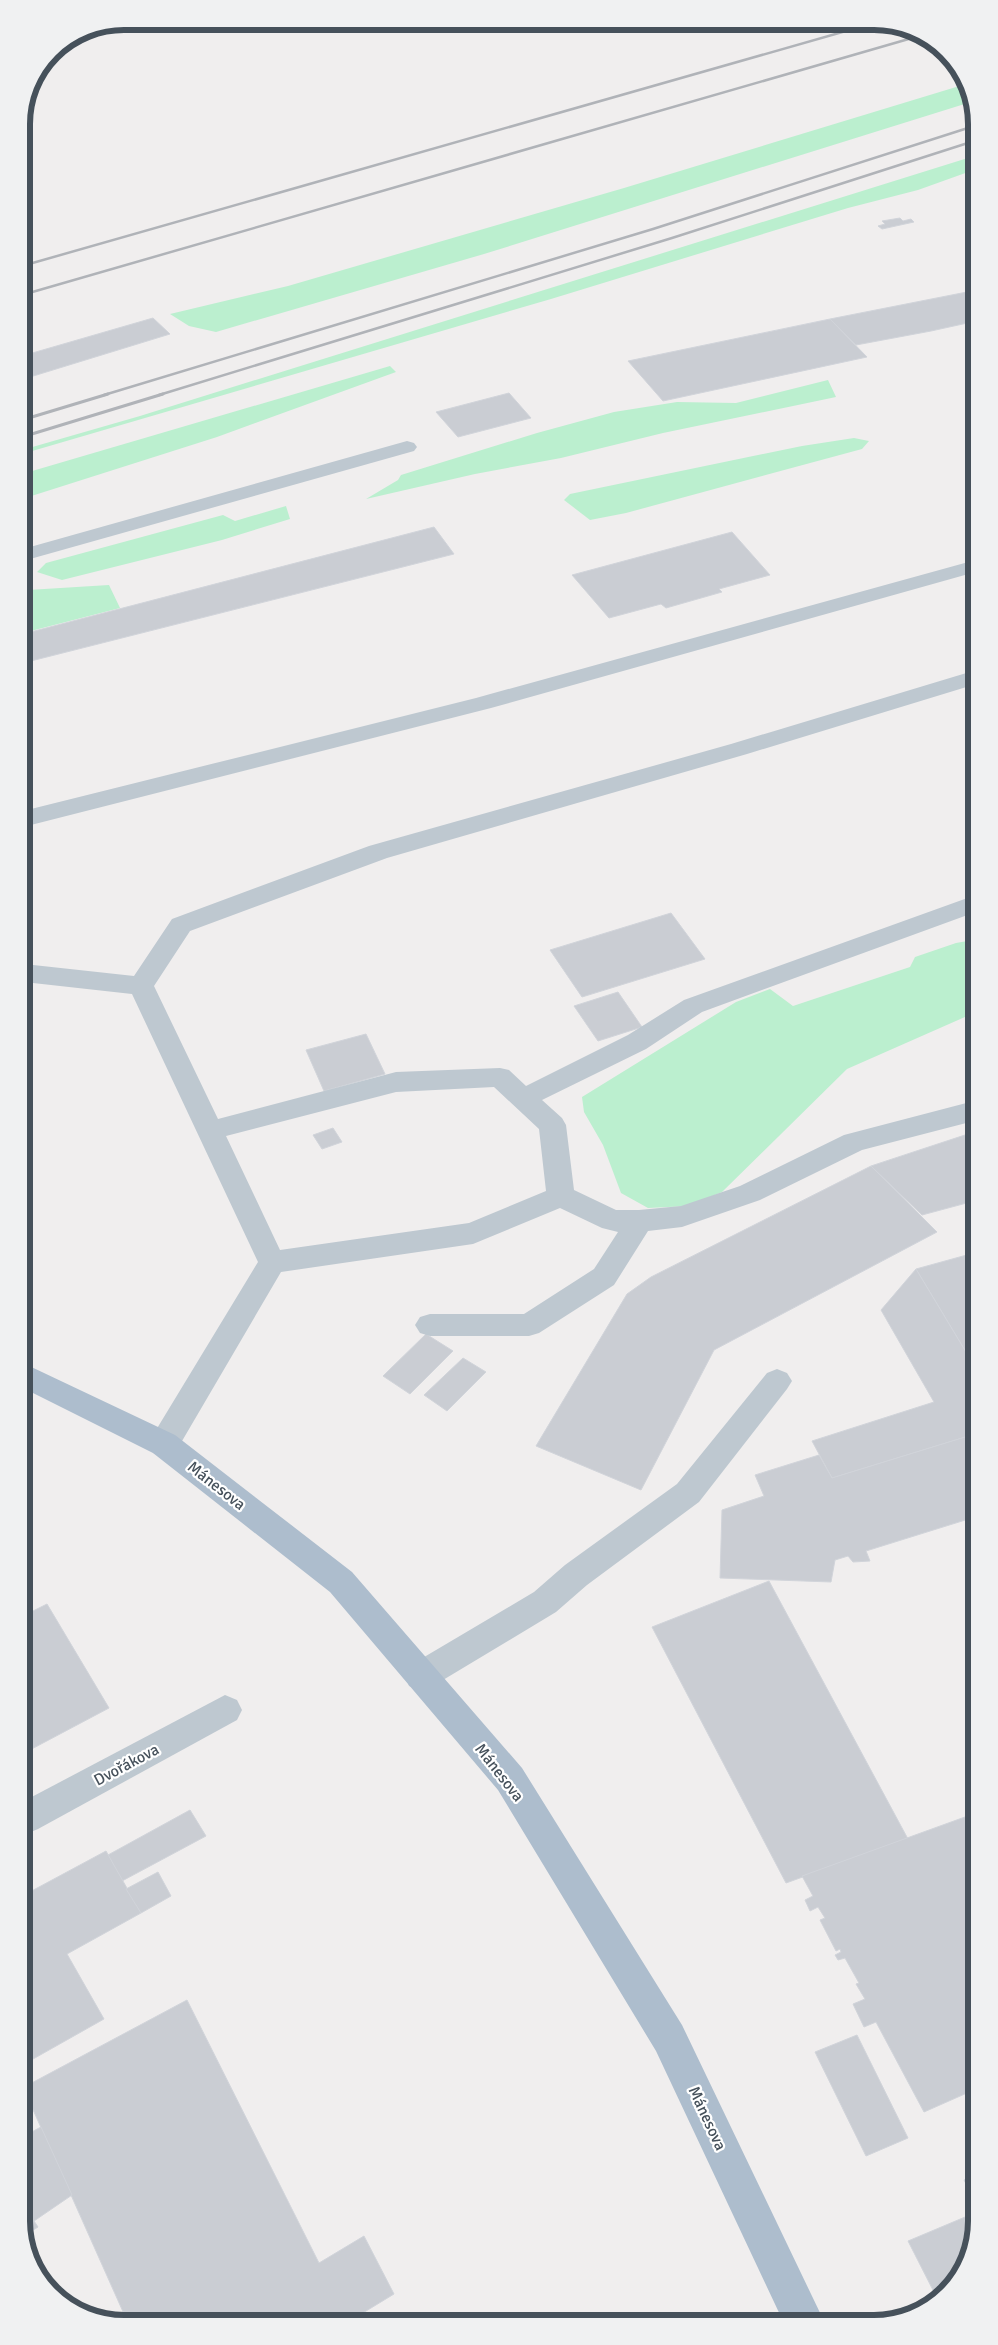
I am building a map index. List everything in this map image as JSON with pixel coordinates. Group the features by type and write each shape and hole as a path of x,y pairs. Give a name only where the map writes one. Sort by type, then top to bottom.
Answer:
{"main road":[{"name":"Mánesova","path":"30,1378 164,1444 341,1582 510,1779 669,2038 801,2315"}],"street":[{"path":"30,552 407,447"},
{"path":"30,817 484,703 968,568"},
{"path":"141,986 181,925 378,852 739,749 968,680"},
{"path":"523,1099 575,1071 637,1042 693,1006 968,906"},
{"path":"30,974 141,986"},
{"path":"141,986 272,1262"},
{"path":"209,1131 396,1082 500,1077 552,1125 561,1196"},
{"path":"272,1262 473,1233 561,1196 612,1220 638,1221 682,1216 750,1193 854,1142 968,1112"},
{"path":"430,1325 529,1325 604,1277 638,1221"},
{"path":"164,1444 272,1262"},
{"path":"420,1676 545,1602 576,1575 688,1494 777,1381"},
{"name":"Dvořákova","path":"30,1816 225,1710"}],"green space":[{"path":"960,86 965,100 966,104 484,254 216,332 189,326 170,314 288,286 624,188"},
{"path":"968,158 968,172 918,190 848,208 551,299 30,452 30,448 140,416"},
{"path":"390,366 396,372 217,437 30,496 30,472"},
{"path":"828,380 836,397 663,433 561,458 475,474 366,499 398,480 401,475 537,433 614,412 677,402 736,403"},
{"path":"854,438 869,441 862,449 626,513 590,520 564,500 570,494 802,446"},
{"path":"286,506 290,519 222,540 62,580 37,572 46,563 223,515 235,521"},
{"path":"109,585 120,608 30,631 30,590"},
{"path":"968,941 968,1016 847,1069 722,1192 689,1206 648,1208 621,1193 603,1145 584,1112 582,1097 736,1002 770,989 793,1006 910,967 915,957"}],"building":[{"path":"900,218 903,221 911,219 914,222 882,229 878,226 885,224 882,221"},
{"path":"968,292 968,323 931,331 856,345 830,319"},
{"path":"153,318 170,334 30,377 30,354"},
{"path":"830,319 867,357 663,401 628,361"},
{"path":"509,393 531,418 458,437 436,412"},
{"path":"434,527 454,554 30,661 30,632"},
{"path":"732,532 770,575 719,589 722,592 666,608 661,604 609,618 572,575"},
{"path":"671,913 705,959 582,997 550,950"},
{"path":"618,992 642,1027 598,1041 574,1006"},
{"path":"366,1034 385,1074 324,1091 306,1050"},
{"path":"333,1128 342,1142 322,1149 313,1135"},
{"path":"968,1134 968,1203 922,1215 871,1166"},
{"path":"871,1166 937,1232 714,1350 641,1490 536,1446 627,1294 651,1277"},
{"path":"968,1255 968,1355 916,1269"},
{"path":"916,1269 968,1355 968,1436 832,1478 812,1441 934,1402 881,1310"},
{"path":"426,1334 453,1351 410,1394 383,1376"},
{"path":"463,1358 486,1372 447,1411 424,1395"},
{"path":"968,1436 968,1519 866,1551 870,1561 853,1562 848,1556 835,1560 831,1582 720,1578 722,1510 764,1496 755,1475 819,1455 832,1478"},
{"path":"769,1581 908,1839 786,1883 652,1627"},
{"path":"47,1604 109,1708 30,1750 30,1612"},
{"path":"190,1810 206,1836 122,1881 108,1855"},
{"path":"968,1816 968,2093 924,2112 876,2022 864,2027 853,2004 865,1999 856,1984 859,1983 845,1958 838,1960 835,1955 841,1952 840,1949 836,1951 820,1920 825,1918 818,1907 810,1911 805,1900 813,1896 802,1876"},
{"path":"106,1851 141,1913 67,1954 104,2019 30,2061 30,1892"},
{"path":"158,1872 171,1896 141,1913 126,1889"},
{"path":"187,2000 319,2263 364,2236 394,2294 360,2315 124,2315 30,2103 30,2084"},
{"path":"857,2035 908,2138 866,2156 815,2052"},
{"path":"41,2127 72,2195 34,2221 38,2227 31,2232 30,2221 30,2133"},
{"path":"968,2179 968,2187 964,2180"},
{"path":"968,2216 965,2245 961,2257 949,2278 935,2293 908,2241"}],"railway":[{"path":"30,264 849,30"},
{"path":"30,293 912,38"},
{"path":"104,395 653,229 968,128"},
{"path":"159,395 672,238 968,143"},
{"path":"30,418 108,394"},
{"path":"30,435 163,394"}]}
